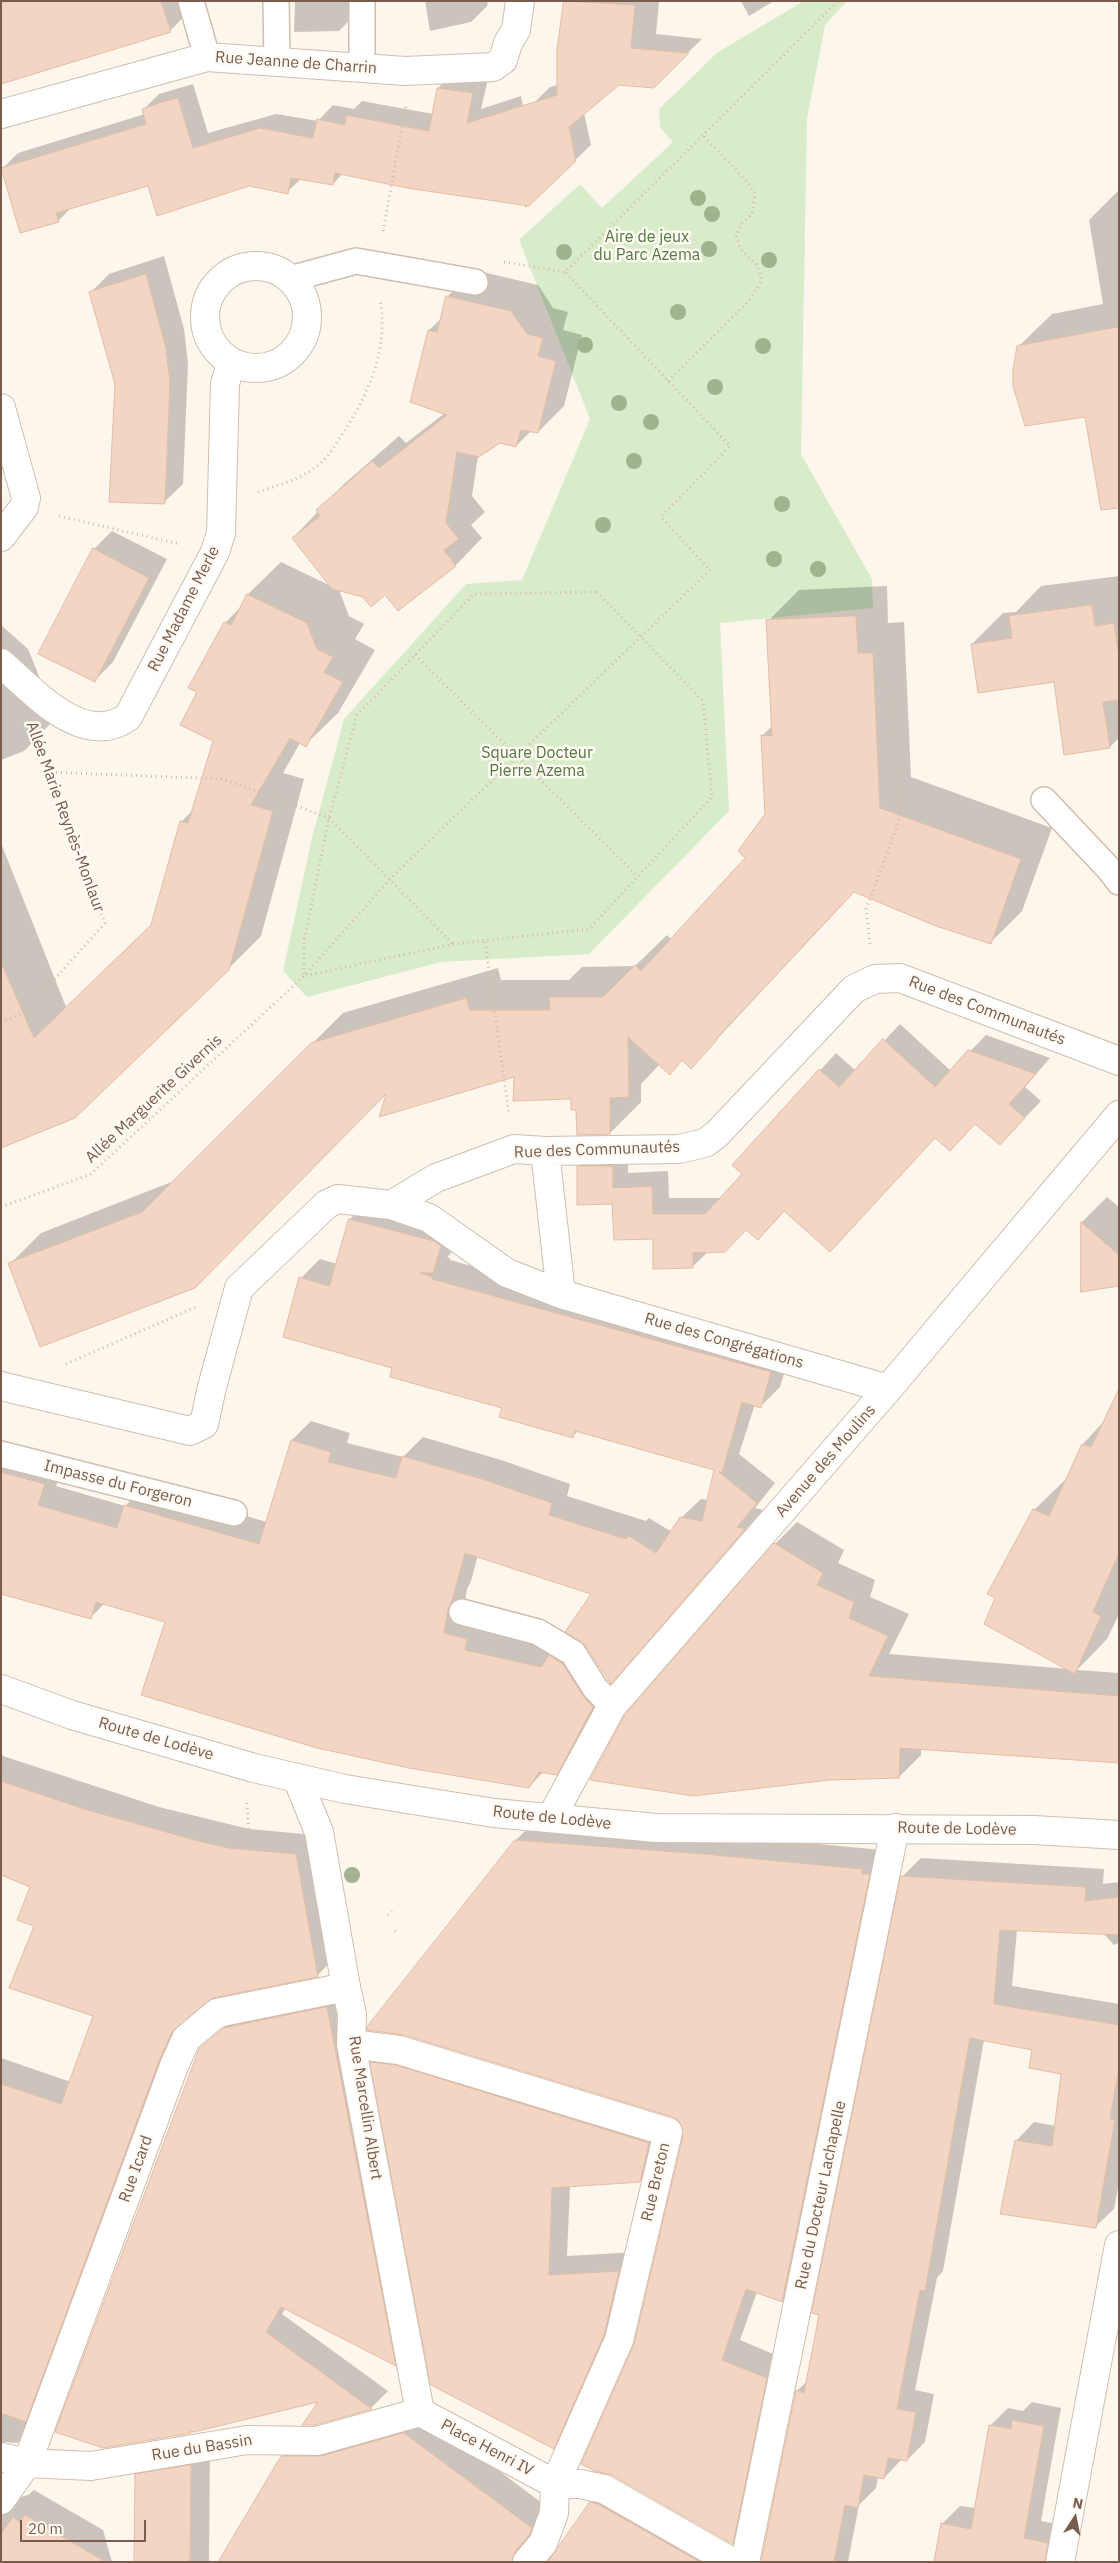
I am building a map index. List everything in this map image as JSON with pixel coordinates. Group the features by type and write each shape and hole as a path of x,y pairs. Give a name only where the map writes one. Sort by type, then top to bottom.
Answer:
{"street":[{"name":"Rue Jeanne de Charrin","path":"1,114 207,57 412,71 493,67 503,60 508,43 516,30 520,1"},
{"path":"258,266 275,269 290,279 300,291 306,307 307,323 302,340 292,354 279,363 264,369 247,368 231,363 218,352 208,337 204,321 206,303 213,288 226,275 241,268 258,266"},
{"name":"Rue Madame Merle","path":"8,668 57,711 80,722 103,728 119,724 128,717 215,552 221,533 220,505 225,384 231,363"},
{"path":"1,408 24,491 24,507 1,537"},
{"name":"Rue des Communautés","path":"391,1205 436,1178 514,1149 545,1151 679,1149 705,1143 717,1134 854,989 875,979 900,978 1119,1060"},
{"name":"Avenue des Moulins","path":"551,1818 612,1706 888,1389 1119,1115"},
{"path":"545,1151 561,1294"},
{"path":"6,1387 190,1431 204,1424 239,1288 327,1204 338,1199 391,1205"},
{"name":"Rue des Congrégations","path":"391,1205 429,1218 508,1273 561,1294 888,1389"},
{"name":"Route de Lodève","path":"1,1689 72,1715 254,1768 355,1791 494,1813 656,1828 1034,1830 1119,1835"},
{"name":"Rue Marcellin Albert","path":"297,1778 319,1832 352,2014 351,2044 420,2412"},
{"name":"Rue du Docteur Lachapelle","path":"745,2562 895,1828"},
{"name":"Rue Icard","path":"28,2463 174,2066 186,2039 217,2013 346,1987"},
{"name":"Rue Breton","path":"351,2044 399,2050 668,2132 619,2340 555,2484"},
{"path":"1060,2562 1119,2244"},
{"name":"Rue du Bassin","path":"1,2457 28,2463 91,2466 247,2440 317,2441 420,2412"},
{"name":"Place Henri IV","path":"420,2412 555,2484"},
{"path":"1,2500 28,2463"},
{"path":"528,2562 543,2543 551,2521 555,2484 580,2484 604,2489 732,2562"}],"lane":[{"path":"192,1 207,57"},
{"path":"276,1 277,62"},
{"path":"362,1 362,68"},
{"path":"290,279 356,261 380,267 475,282"},
{"path":"1044,800 1119,882"},
{"name":"Impasse du Forgeron","path":"1,1454 234,1513"},
{"path":"462,1612 538,1632 573,1653 595,1688 612,1706"}],"path":[{"path":"702,134 748,183 755,194 752,214 740,224 736,236 742,251 757,265 762,280 748,300 668,381 565,272 702,134 838,1"},
{"path":"383,233 412,71"},
{"path":"220,505 302,476 324,460 338,441 358,409 371,382 379,350 382,313 379,294 380,267"},
{"name":"Allée Marguerite Givernis","path":"1,1207 91,1174 304,976 390,879 710,570 661,517 730,446 668,381"},
{"path":"24,507 215,552"},
{"path":"597,592 703,701 712,797 590,929 454,944 304,976 304,941 329,818 357,715 415,655 474,594 597,592"},
{"path":"415,655 638,877"},
{"path":"874,673 894,700 899,822 866,909 875,979"},
{"name":"Allée Marie Reynès-Monlaur","path":"1,1022 24,1013 105,923 34,737"},
{"path":"46,772 223,779 329,818 454,944"},
{"path":"485,942 514,1149"},
{"path":"6,1387 239,1288"},
{"path":"246,1797 249,1836"},
{"path":"388,1915 392,1911"}],"green space":[{"name":"Square Docteur Pierre Azema","path":"804,1 847,1 825,25 807,119 801,454 872,579 873,608 720,623 729,811 589,954 441,962 307,997 283,971 312,838 344,719 466,584 522,580 590,419 519,240 580,184 602,208 673,142 660,127 659,109 718,52"}],"building":[{"path":"1,1 161,1 171,32 1,84"},
{"path":"564,1 635,5 631,48 689,53 654,88 619,85 569,127 576,161 529,206 407,188 335,173 333,185 291,178 288,194 249,186 157,216 148,186 56,213 59,222 20,233 1,168 146,124 142,109 162,102 178,98 193,148 260,128 313,138 317,119 345,125 346,115 429,131 437,88 473,93 467,123 557,95 557,50"},
{"path":"146,274 166,348 170,382 165,504 109,502 115,384 89,292"},
{"path":"446,296 511,311 527,334 543,338 538,356 556,361 538,433 521,430 516,447 500,443 479,457 457,452 446,523 459,539 444,550 456,566 398,611 385,595 371,607 363,597 332,589 292,538 320,516 316,510 372,461 379,468 447,415 410,402 428,330 437,332"},
{"path":"1119,327 1119,508 1101,510 1085,417 1025,426 1013,386 1013,370 1017,346"},
{"path":"93,548 149,578 95,682 38,654"},
{"path":"247,594 307,623 317,649 333,657 324,672 343,682 306,747 290,738 251,805 273,811 229,970 75,1118 1,1148 1,962 34,1038 151,925 180,821 188,823 213,741 180,725 197,692 188,688 224,622 231,625"},
{"path":"1092,605 1095,626 1114,623 1119,658 1119,700 1103,702 1110,748 1064,755 1054,682 978,693 971,644 1012,638 1009,616"},
{"path":"856,616 858,653 873,653 880,808 1021,859 991,944 936,926 854,892 716,1039 691,1069 682,1060 670,1075 628,1037 629,1097 610,1098 610,1134 577,1135 576,1110 571,1110 571,1099 513,1101 514,1077 379,1117 386,1094 195,1288 40,1347 8,1263 142,1212 311,1043 466,998 470,1010 550,1010 549,997 603,997 635,965 641,971 745,858 738,851 765,814 761,735 772,736 766,620"},
{"path":"883,1039 935,1087 968,1050 1036,1074 1009,1104 1025,1118 1000,1145 975,1124 950,1151 935,1138 830,1252 784,1211 758,1240 746,1230 725,1252 693,1253 693,1268 653,1269 653,1239 614,1240 612,1204 577,1205 577,1166 610,1166 613,1168 613,1188 652,1186 653,1214 705,1214 742,1174 732,1165 819,1069 839,1087"},
{"path":"349,1219 434,1241 441,1246 433,1273 420,1273 432,1277 432,1279 771,1372 761,1408 742,1402 722,1473 719,1472 757,1503 737,1527 745,1529 611,1684 585,1645 565,1632 591,1594 465,1553 452,1601 448,1609 444,1633 467,1639 465,1650 541,1667 549,1655 563,1664 583,1696 593,1707 557,1775 539,1772 529,1788 409,1768 317,1748 141,1695 165,1622 96,1602 91,1619 1,1594 1,1472 45,1484 38,1505 117,1528 124,1505 259,1544 291,1440 331,1452 328,1462 396,1478 402,1456 482,1479 552,1503 549,1515 626,1539 629,1536 656,1553 680,1517 702,1521 714,1470 575,1431 573,1438 499,1417 502,1408 390,1377 392,1368 283,1337 299,1277 329,1286"},
{"path":"1081,1222 1119,1255 1119,1286 1081,1292"},
{"path":"1119,1389 1119,1553 1093,1612 1101,1616 1075,1674 984,1624 995,1598 987,1594 1033,1509 1049,1516 1082,1444 1091,1447"},
{"path":"774,1543 823,1573 817,1585 854,1602 849,1618 888,1636 869,1676 1119,1696 1119,1763 900,1748 899,1778 830,1780 693,1796 590,1780 625,1715"},
{"path":"1,1781 84,1809 202,1842 229,1848 296,1854 318,1977 213,1998 172,2032 159,2061 26,2422 1,2413 1,2084 61,2104 93,2016 9,1988 34,1926 17,1920 30,1887 1,1875"},
{"path":"515,1840 704,1854 863,1869 862,1874 870,1874 782,2302 746,2289 722,2360 767,2378 733,2544 612,2475 595,2471 581,2464 634,2344 683,2136 679,2121 673,2117 404,2035 367,2030 367,2027"},
{"path":"901,1876 1086,1887 1085,1901 1119,1897 1119,1935 1000,1930 994,2004 1119,2025 1119,2068 1110,2119 1115,2120 1096,2228 1000,2214 1015,2140 1052,2146 1061,2074 1029,2068 1032,2050 970,2038 925,2291 920,2290 897,2409 916,2412 907,2461 888,2458 884,2479 864,2475 858,2508 845,2505 834,2562 761,2562 796,2390 804,2393 819,2315 812,2313"},
{"path":"327,2007 396,2366 281,2307 266,2332 372,2409 315,2425 302,2425 318,2402 194,2432 191,2431 191,2433 103,2448 55,2432 199,2049 224,2028"},
{"path":"370,2062 396,2065 649,2143 640,2182 552,2188 549,2275 619,2271 604,2335 554,2449 431,2385"},
{"path":"1012,2420 1044,2426 1024,2538 1048,2543 1045,2562 934,2562 941,2523 971,2529 989,2425 1011,2429"},
{"path":"404,2433 532,2528 529,2535 515,2552 512,2562 218,2562 281,2456 321,2456"},
{"path":"191,2465 190,2562 134,2562 135,2474"},
{"path":"590,2502 598,2504 700,2562 548,2562"},
{"path":"25,2515 106,2562 1,2562 1,2534 13,2517 20,2522"}],"park label":[{"name":"Aire de jeux du Parc Azema","path":"647,246"}]}
